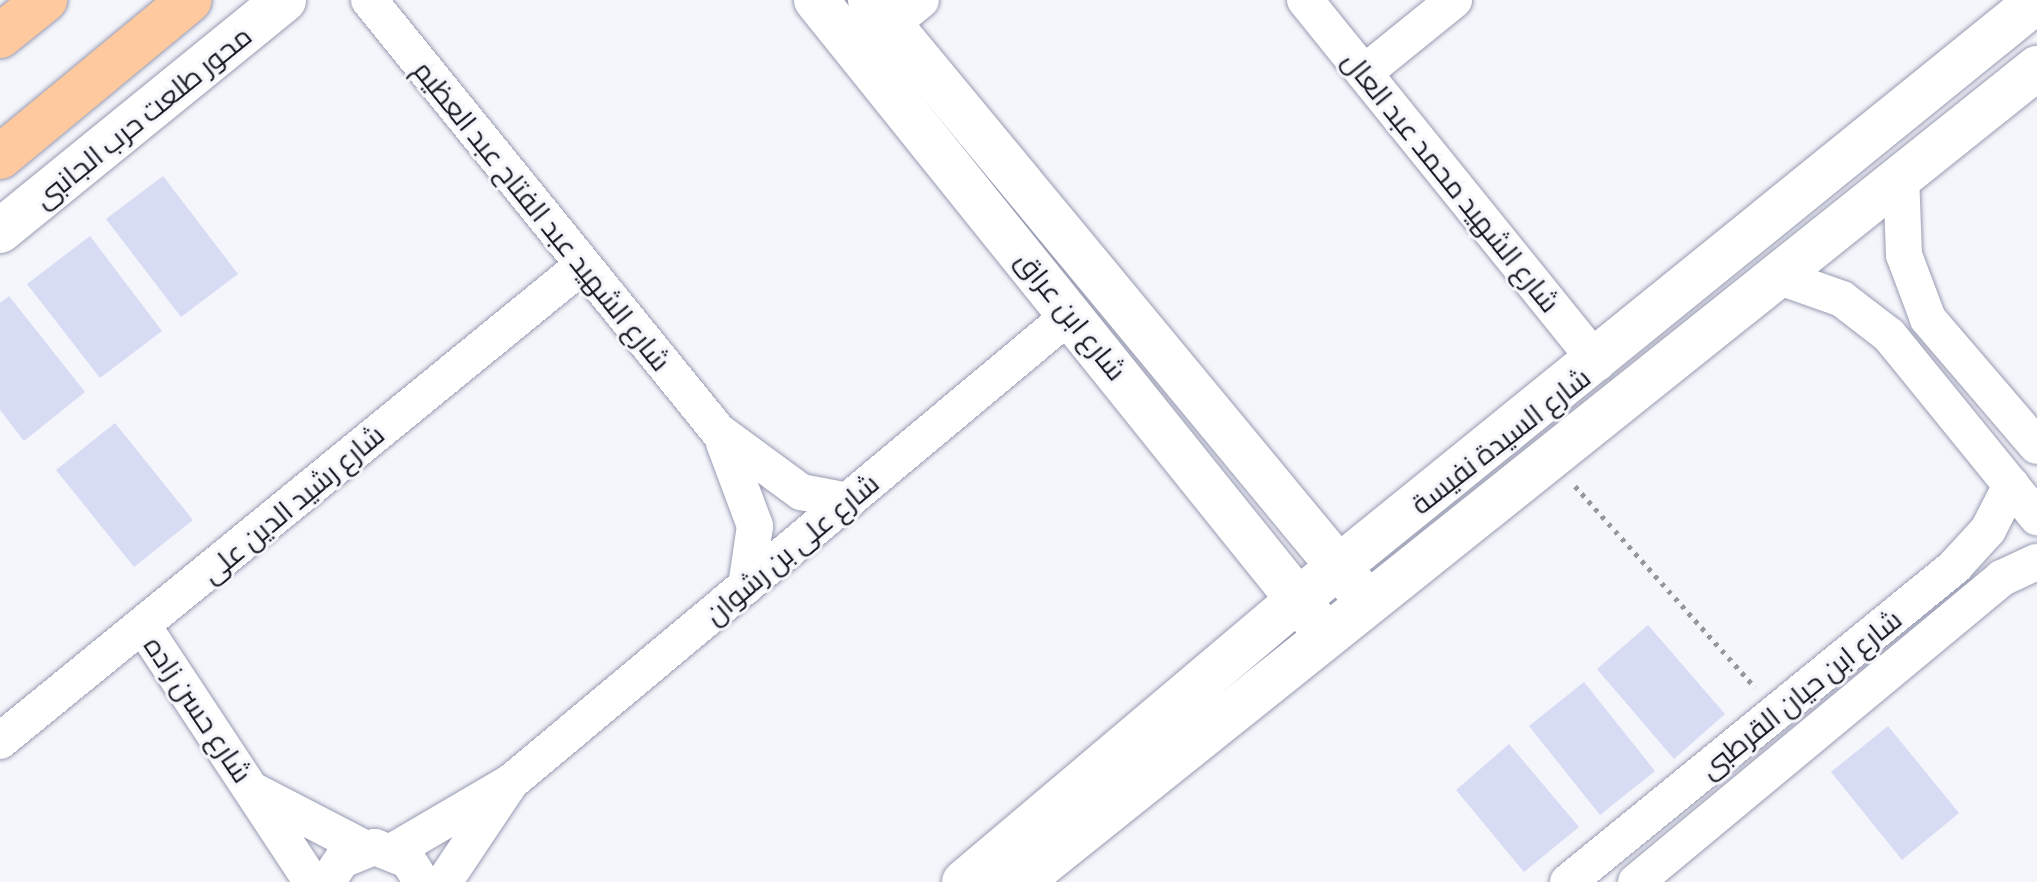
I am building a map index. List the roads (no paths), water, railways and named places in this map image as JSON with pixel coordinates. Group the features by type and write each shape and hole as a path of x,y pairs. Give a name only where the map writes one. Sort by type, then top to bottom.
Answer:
{"main road":[{"path":"0,36 45,0"},
{"path":"0,157 190,0"}],"street":[{"name":"محور طلعت حرب الجانبى","path":"0,231 284,0"},
{"name":"شارع الشهيد عبد الفتاح عبد العظيم","path":"369,0 718,431 746,487 755,526 746,586"},
{"name":"شارع ابن عراق","path":"816,0 885,19 1366,600"},
{"name":"شارع الشهيد محمد عبد العال","path":"1305,0 1598,363"},
{"path":"1364,73 1454,0"},
{"name":"شارع السيدة نفيسة","path":"964,882 1300,598 1598,363 2037,1"},
{"name":"شارع ابن عراق","path":"885,19 1070,315 1300,598 1324,634"},
{"name":"شارع السيدة نفيسة","path":"1020,882 1366,600 1780,277 1901,174 2037,68"},
{"path":"1901,174 1904,255 1928,319 2037,446"},
{"name":"شارع رشيد الدين على","path":"0,741 583,265"},
{"path":"1780,277 1868,315 2037,517"},
{"name":"شارع على بن رشوان","path":"327,882 342,860 380,850 511,782 1070,315"},
{"name":"شارع الشهيد عبد الفتاح عبد العظيم","path":"718,431 801,492 848,501"},
{"name":"شارع ابن حيان القرطبى","path":"1581,878 1617,842 1973,549 2011,485"},
{"name":"شارع ابن حيان القرطبى","path":"1643,880 2002,578 2037,562"},
{"name":"شارع حسن زاده","path":"143,626 256,792 312,882"},
{"name":"شارع على بن رشوان","path":"444,882 511,782"},
{"name":"شارع حسن زاده","path":"256,792 380,850 422,882"},
{"path":"1617,842 1643,880"}]}
